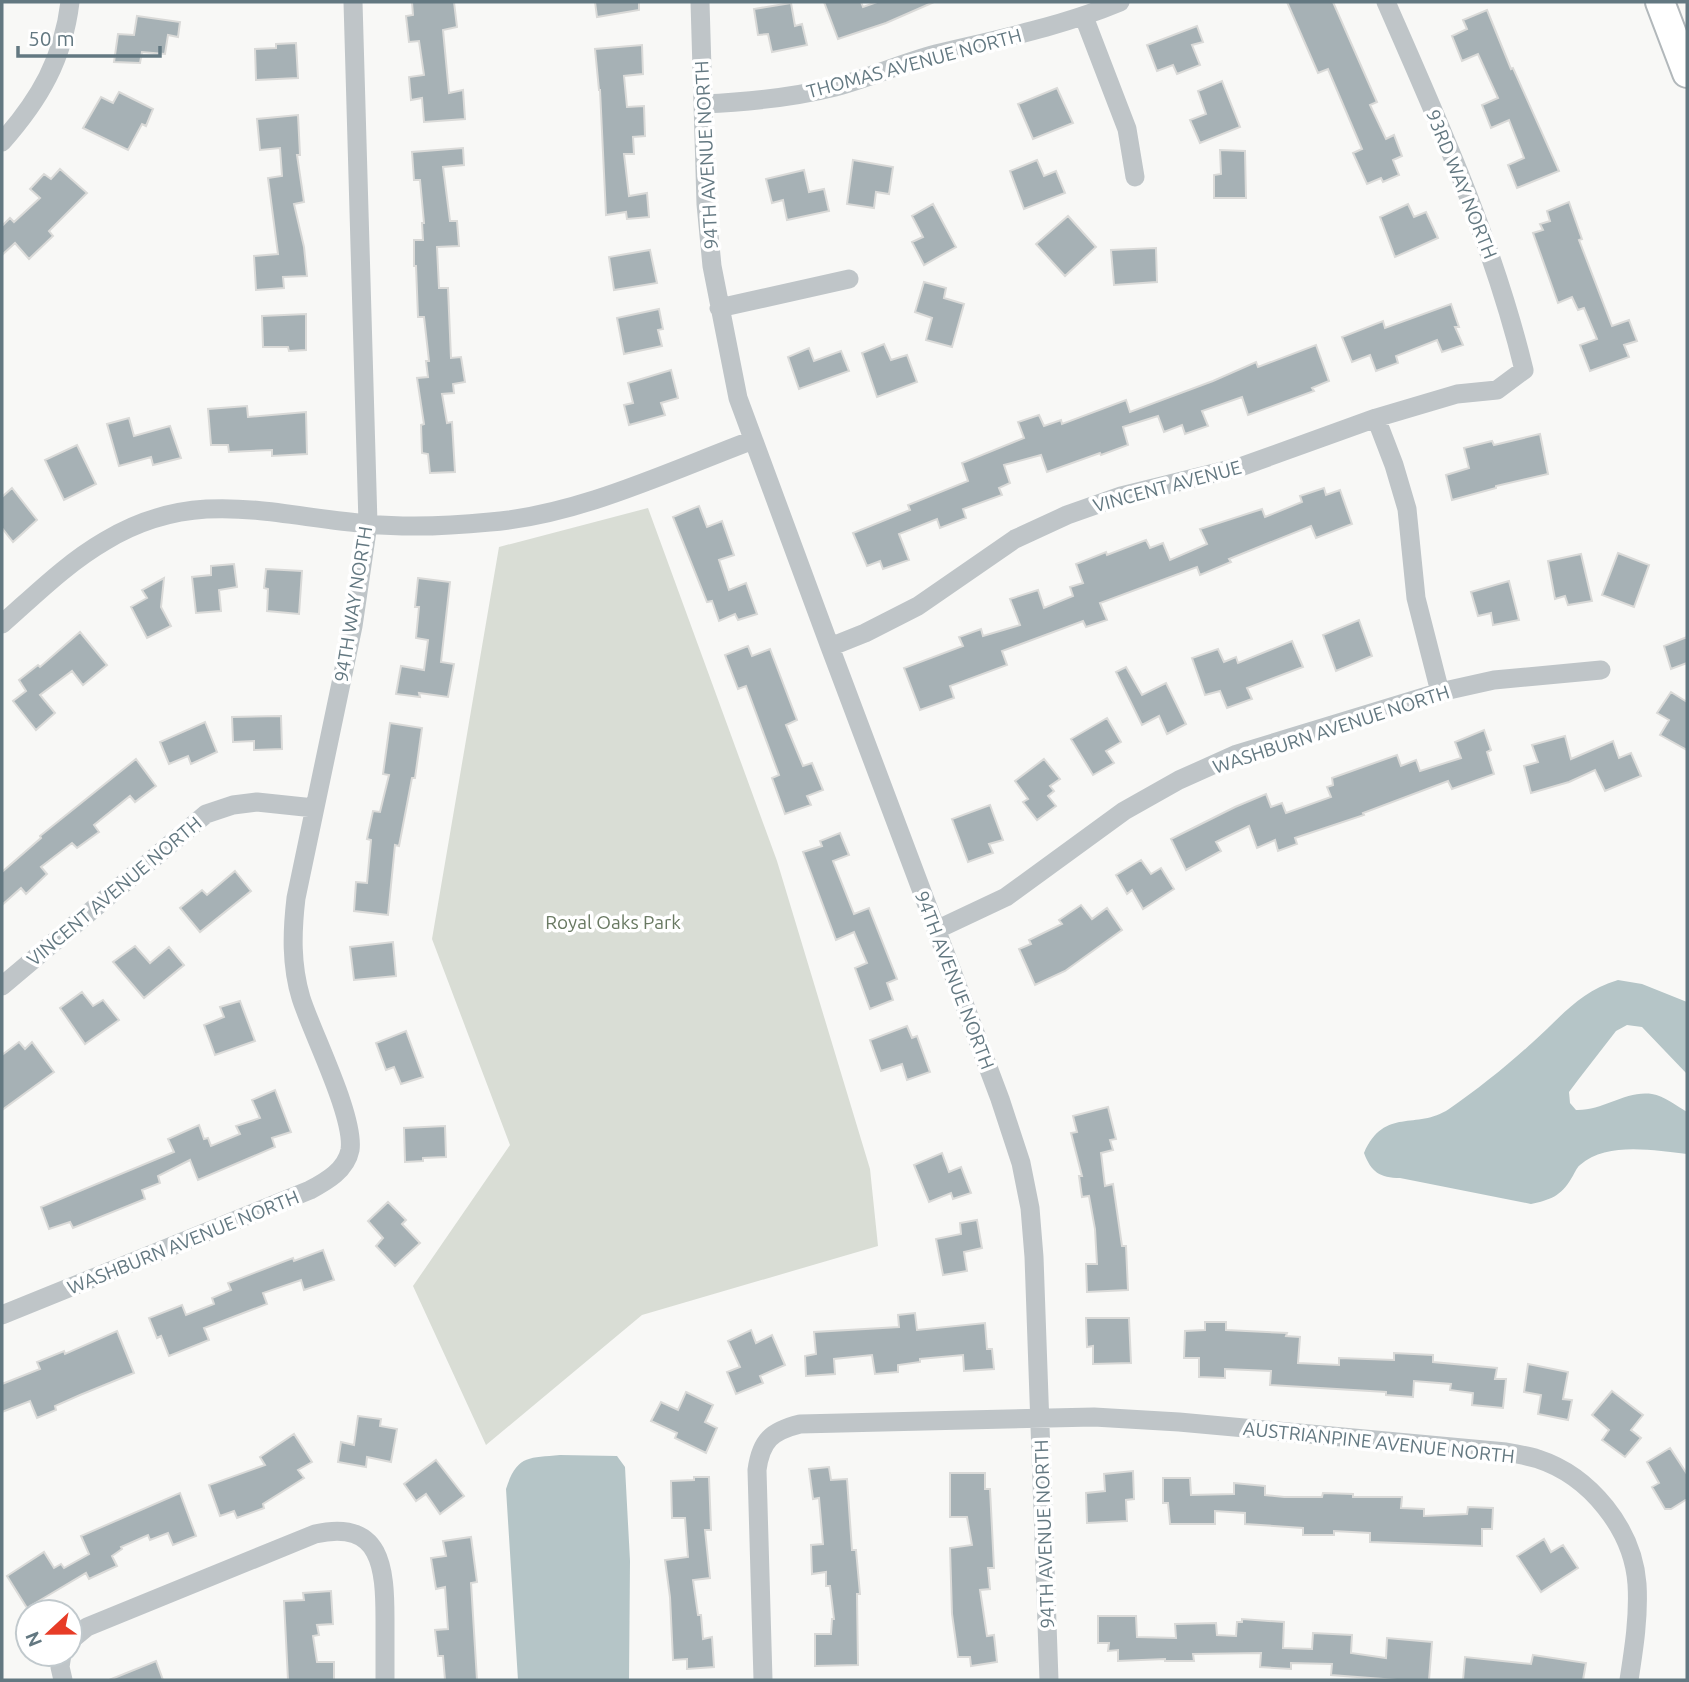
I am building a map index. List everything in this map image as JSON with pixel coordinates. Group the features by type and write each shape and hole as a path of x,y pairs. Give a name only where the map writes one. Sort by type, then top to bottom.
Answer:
{"highway":[{"path":"1660,2 1687,73"}],"street":[{"path":"2,142 39,95 57,58 67,25 70,2"},
{"name":"94TH WAY NORTH","path":"349,1151 349,1131 344,1111 300,997 293,964 292,930 314,808 353,626 368,524 353,2"},
{"name":"94TH AVENUE NORTH","path":"699,2 706,204 719,308 738,398 1000,1099 1021,1163 1030,1208 1034,1257 1049,1680"},
{"name":"THOMAS AVENUE NORTH","path":"703,104 742,103 837,86 924,58 1084,17 1120,2"},
{"name":"93RD WAY NORTH","path":"1386,2 1484,232 1512,319 1524,370"},
{"path":"1084,17 1127,129 1135,177"},
{"path":"719,308 849,279"},
{"name":"VINCENT AVENUE","path":"830,647 918,606 1015,539 1067,515 1121,496 1243,466 1376,418 1457,394 1497,390 1524,370"},
{"path":"1376,418 1394,465 1406,509 1416,598 1440,692"},
{"path":"2,624 72,564 106,540 141,523 180,511 219,507 368,524 426,527 480,523 550,512 606,495 753,440"},
{"name":"WASHBURN AVENUE NORTH","path":"936,930 1006,897 1124,811 1179,780 1237,754 1440,692 1494,680 1601,670"},
{"name":"VINCENT AVENUE NORTH","path":"2,986 206,814 233,805 257,802 314,808"},
{"name":"WASHBURN AVENUE NORTH","path":"2,1315 310,1190 328,1181 342,1167 349,1151"},
{"name":"AUSTRIANPINE AVENUE NORTH","path":"764,1680 757,1470 759,1453 768,1438 784,1428 800,1424 1040,1417 1179,1422 1506,1452 1539,1459 1567,1473 1594,1493 1614,1518 1629,1549 1637,1580 1638,1613 1629,1680"},
{"path":"84,1629 315,1534 334,1530 353,1533 369,1545 381,1560 385,1580 385,1680"}],"green space":[{"name":"Royal Oaks Park","path":"648,508 777,861 870,1169 878,1246 642,1315 486,1445 413,1286 510,1145 432,939 499,547"}],"shaded area":[{"path":"1618,980 1642,984 1687,1002 1687,1074 1642,1027 1627,1025 1616,1031 1569,1092 1570,1103 1576,1110 1596,1107 1633,1095 1652,1094 1661,1097 1687,1112 1687,1154 1632,1149 1604,1153 1580,1165 1559,1193 1531,1204 1387,1177 1377,1173 1370,1165 1364,1153 1381,1129 1391,1124 1425,1119 1449,1109 1503,1068 1582,998"},
{"path":"560,1455 617,1456 625,1467 630,1561 629,1680 518,1680 506,1489 515,1470 525,1460"}],"building":[{"path":"412,2 454,2 457,27 443,30 449,93 463,90 465,119 424,122 422,98 411,100 409,77 424,75 419,41 409,42 406,16 413,15"},
{"path":"595,2 639,2 639,10 597,17"},
{"path":"824,2 861,2 863,7 877,2 934,2 886,23 838,39"},
{"path":"1287,2 1333,2 1377,102 1370,105 1386,139 1394,135 1402,156 1393,160 1399,175 1383,182 1381,178 1367,184 1353,153 1362,149 1328,69 1318,73"},
{"path":"791,3 795,26 802,24 807,45 772,52 768,34 758,35 754,9"},
{"path":"1487,10 1511,69 1513,68 1559,171 1517,188 1508,165 1524,158 1509,120 1491,128 1482,105 1498,98 1478,54 1462,61 1452,36 1467,29 1463,20"},
{"path":"137,16 180,22 178,37 168,35 165,54 142,52 140,63 114,62 118,34 134,35"},
{"path":"1197,26 1203,42 1192,45 1200,65 1177,74 1173,65 1157,71 1147,45"},
{"path":"296,43 298,78 256,80 255,49"},
{"path":"642,45 643,74 624,76 627,107 644,106 645,136 633,137 634,154 624,154 629,196 647,193 649,217 627,219 626,212 606,215 600,90 595,49"},
{"path":"1222,81 1240,127 1200,143 1190,120 1206,114 1198,91"},
{"path":"1057,88 1073,123 1033,139 1018,104"},
{"path":"119,92 153,109 146,126 142,124 128,150 83,128 101,97 113,103"},
{"path":"298,115 300,155 297,155 304,202 294,204 304,247 307,276 283,277 284,288 256,290 254,256 278,254 268,178 282,176 280,148 260,150 257,119"},
{"path":"463,148 464,165 443,167 450,221 457,221 459,246 437,247 439,288 448,288 451,358 461,357 465,382 453,384 454,393 442,394 447,423 452,422 455,472 430,473 428,454 422,453 421,425 424,424 417,378 428,377 426,361 429,361 424,317 418,317 414,266 414,240 423,240 424,223 420,180 414,180 412,152"},
{"path":"1220,150 1245,151 1246,198 1214,198 1214,175 1221,174"},
{"path":"853,160 893,167 889,194 876,192 874,208 847,204"},
{"path":"1037,160 1044,176 1056,171 1065,193 1024,209 1010,171"},
{"path":"60,169 87,193 49,231 53,236 29,259 15,243 2,255 2,226 10,218 14,222 40,198 30,189 44,174 51,179"},
{"path":"804,170 809,192 824,189 829,211 787,220 783,200 772,203 766,179"},
{"path":"1569,202 1582,239 1579,240 1612,326 1629,320 1637,341 1624,345 1629,357 1590,371 1580,345 1597,339 1584,308 1578,310 1572,297 1558,303 1533,233 1543,230 1540,224 1550,221 1547,211"},
{"path":"933,204 956,247 924,265 912,242 923,237 912,216"},
{"path":"1408,204 1414,217 1426,212 1438,238 1395,257 1380,217"},
{"path":"1068,216 1096,247 1065,276 1036,244"},
{"path":"1156,248 1157,282 1114,285 1111,250"},
{"path":"650,250 657,283 614,290 609,257"},
{"path":"924,282 946,288 944,298 964,304 952,347 926,340 932,318 915,312"},
{"path":"1451,304 1459,327 1455,327 1463,345 1442,352 1437,340 1396,356 1398,363 1376,371 1370,355 1352,362 1342,337 1383,321 1385,328"},
{"path":"659,309 663,329 658,330 662,346 624,354 617,318"},
{"path":"306,314 306,350 289,351 288,347 263,347 262,316"},
{"path":"884,344 891,360 907,355 917,382 877,397 862,353"},
{"path":"1316,345 1329,381 1312,388 1314,391 1248,415 1242,397 1202,411 1208,426 1185,434 1182,425 1164,432 1158,416 1123,427 1128,445 1047,472 1041,455 1004,465 1010,483 999,488 1002,495 963,509 966,518 940,528 937,519 899,534 909,560 883,569 880,561 867,566 853,533 910,510 908,505 968,481 962,463 1024,438 1018,422 1039,415 1044,426 1061,420 1062,424 1126,400 1130,412 1256,362 1258,367"},
{"path":"809,348 814,361 841,351 849,371 799,389 788,357"},
{"path":"671,370 678,398 661,403 665,415 629,425 624,405 633,403 628,383"},
{"path":"247,406 248,417 306,412 307,454 272,456 272,450 229,452 228,445 211,445 208,409"},
{"path":"129,418 134,436 170,426 181,458 153,465 151,457 119,466 107,424"},
{"path":"1540,434 1548,474 1452,500 1446,475 1469,468 1464,448 1492,441 1494,445"},
{"path":"77,445 96,484 64,500 45,460"},
{"path":"12,488 37,520 13,542 2,528 2,497"},
{"path":"1324,488 1326,495 1340,490 1352,524 1316,538 1311,526 1229,559 1231,562 1200,575 1197,567 1100,603 1107,620 1086,627 1083,621 1002,651 1007,665 950,686 954,698 920,710 904,668 963,646 959,637 981,629 983,636 1020,625 1010,599 1038,590 1044,608 1073,596 1070,587 1083,583 1076,564 1146,540 1150,548 1163,543 1170,560 1207,544 1200,529 1262,509 1265,517 1302,502 1300,496"},
{"path":"699,506 707,527 722,521 734,555 719,560 729,590 746,583 757,614 738,620 735,614 719,621 712,601 707,602 673,517"},
{"path":"1618,553 1649,565 1634,607 1602,595"},
{"path":"1581,554 1592,601 1568,605 1565,596 1555,599 1548,561"},
{"path":"234,564 237,587 219,590 221,611 196,613 192,577 211,575 211,566"},
{"path":"266,569 302,571 299,614 267,611 268,589 264,588"},
{"path":"164,578 161,607 171,626 147,638 131,607 147,598 142,590"},
{"path":"418,578 450,582 441,662 454,664 448,697 419,693 420,697 396,694 401,666 424,670 428,640 416,638"},
{"path":"1509,581 1519,620 1493,625 1491,613 1478,616 1471,592"},
{"path":"1359,620 1372,656 1336,671 1323,635"},
{"path":"80,632 107,665 83,685 72,671 40,695 55,713 36,730 13,701 26,691 19,680 38,665 40,667"},
{"path":"1687,637 1687,663 1671,669 1664,646"},
{"path":"1292,641 1303,667 1247,688 1252,699 1227,708 1220,691 1205,695 1192,658 1218,649 1224,662 1236,657 1238,663"},
{"path":"748,646 752,656 770,649 797,720 786,725 803,766 812,763 823,790 807,796 811,805 785,814 772,778 779,775 746,686 738,689 725,655"},
{"path":"1126,667 1142,695 1166,683 1186,724 1167,734 1159,716 1142,725 1116,672"},
{"path":"1671,692 1687,702 1687,750 1660,735 1669,720 1657,713"},
{"path":"281,716 282,749 254,750 254,741 233,742 232,717"},
{"path":"1107,718 1121,742 1106,751 1114,763 1093,775 1071,739"},
{"path":"205,722 217,752 191,764 188,756 169,764 160,742"},
{"path":"390,723 422,728 415,778 412,778 399,846 395,845 388,915 354,911 356,882 367,883 371,840 367,839 373,811 380,812 389,775 383,774"},
{"path":"1484,730 1491,750 1487,752 1494,774 1452,789 1448,781 1363,813 1364,815 1295,838 1297,844 1278,851 1275,840 1257,848 1249,826 1216,842 1221,851 1186,870 1171,839 1266,794 1271,807 1282,803 1286,813 1331,797 1327,787 1333,785 1332,778 1397,755 1401,766 1416,760 1420,771 1461,758 1455,742"},
{"path":"1565,736 1571,759 1613,741 1619,758 1631,753 1641,776 1605,791 1595,770 1569,782 1531,793 1524,766 1538,762 1532,745"},
{"path":"136,759 156,786 135,802 130,796 94,825 99,832 77,848 72,843 41,867 47,874 26,894 21,888 2,905 2,872 41,838 40,836"},
{"path":"1044,759 1060,779 1050,786 1054,791 1048,796 1056,806 1037,820 1023,802 1028,799 1015,781"},
{"path":"990,805 1003,840 989,844 993,853 968,862 952,819"},
{"path":"840,833 849,855 833,861 854,914 869,908 897,979 887,983 893,1000 870,1009 855,968 867,963 854,932 836,940 803,852 822,846 820,841"},
{"path":"1141,860 1151,874 1161,868 1174,889 1143,909 1132,890 1127,894 1116,875"},
{"path":"235,871 251,891 200,932 180,908 202,890 207,895"},
{"path":"1081,905 1092,919 1107,908 1122,930 1065,971 1035,985 1019,949 1031,944 1029,940 1062,924 1059,920"},
{"path":"393,942 396,976 354,980 350,947"},
{"path":"135,946 150,963 169,947 184,965 144,998 113,962"},
{"path":"82,992 93,1006 103,1000 119,1020 85,1044 60,1008"},
{"path":"240,1001 255,1041 215,1055 204,1025 224,1017 220,1007"},
{"path":"907,1026 912,1038 917,1036 930,1072 907,1080 902,1064 881,1071 870,1040"},
{"path":"406,1031 423,1077 401,1084 394,1067 386,1070 376,1043"},
{"path":"19,1042 25,1049 32,1042 54,1072 2,1110 2,1055"},
{"path":"275,1090 291,1132 272,1138 275,1147 198,1180 190,1160 158,1176 160,1183 142,1190 145,1199 73,1228 70,1222 49,1229 41,1207 174,1152 168,1139 199,1125 204,1139 208,1138 211,1146 240,1134 236,1126 260,1118 252,1100"},
{"path":"1108,1107 1116,1139 1110,1140 1113,1150 1101,1153 1105,1186 1113,1184 1122,1246 1126,1246 1128,1290 1087,1292 1086,1264 1097,1264 1095,1229 1089,1196 1082,1197 1079,1176 1082,1176 1071,1133 1077,1132 1073,1116"},
{"path":"445,1126 446,1157 405,1162 404,1128"},
{"path":"942,1153 949,1172 961,1167 971,1193 953,1199 951,1193 929,1202 914,1165"},
{"path":"388,1202 406,1220 402,1224 420,1243 395,1266 376,1246 383,1238 368,1221"},
{"path":"977,1220 982,1248 964,1252 967,1271 943,1275 936,1239 961,1234 960,1223"},
{"path":"323,1250 334,1280 304,1290 301,1280 263,1293 267,1304 204,1328 209,1340 169,1356 161,1336 157,1338 149,1318 182,1305 186,1315 214,1304 212,1298 231,1290 228,1283 293,1258 294,1261"},
{"path":"915,1313 917,1330 985,1323 987,1349 992,1349 994,1369 964,1371 963,1355 920,1359 920,1362 898,1365 898,1372 875,1374 872,1355 834,1359 835,1374 806,1376 805,1356 816,1354 814,1332 899,1327 898,1315"},
{"path":"1086,1318 1129,1318 1131,1363 1093,1364 1093,1346 1087,1347"},
{"path":"1205,1322 1226,1322 1226,1330 1287,1333 1286,1336 1300,1337 1298,1363 1339,1365 1339,1358 1394,1360 1394,1353 1433,1355 1433,1362 1497,1368 1495,1379 1506,1379 1503,1408 1472,1405 1473,1393 1450,1390 1451,1384 1414,1381 1413,1397 1386,1395 1386,1392 1270,1385 1271,1371 1225,1369 1225,1378 1199,1377 1199,1358 1184,1358 1185,1331 1205,1330"},
{"path":"751,1330 756,1343 772,1335 785,1365 760,1376 763,1383 736,1394 727,1372 740,1367 728,1341"},
{"path":"117,1331 134,1373 55,1406 56,1410 37,1418 30,1401 2,1412 2,1384 40,1369 37,1362 64,1351 65,1354"},
{"path":"1528,1364 1568,1372 1563,1399 1572,1400 1568,1420 1538,1414 1541,1395 1524,1392"},
{"path":"1612,1391 1643,1415 1631,1430 1641,1438 1625,1457 1602,1440 1609,1430 1592,1415"},
{"path":"686,1392 713,1405 705,1422 717,1428 706,1453 675,1438 677,1433 651,1421 661,1402 678,1410"},
{"path":"358,1416 381,1419 380,1426 397,1429 391,1462 367,1457 366,1467 338,1462 341,1442 354,1445"},
{"path":"294,1434 312,1462 298,1470 304,1478 263,1504 264,1508 237,1518 234,1511 220,1516 209,1485 265,1465 260,1457"},
{"path":"1670,1448 1687,1474 1687,1499 1671,1509 1665,1509 1652,1487 1659,1483 1647,1462"},
{"path":"436,1460 464,1496 440,1514 426,1494 416,1501 404,1484"},
{"path":"829,1467 831,1480 847,1479 852,1550 856,1550 860,1594 857,1594 858,1665 815,1666 815,1634 831,1634 834,1619 830,1586 826,1586 826,1572 812,1574 811,1545 823,1544 819,1498 813,1499 809,1469"},
{"path":"1133,1471 1134,1499 1126,1500 1127,1521 1087,1523 1086,1493 1105,1491 1104,1474"},
{"path":"950,1473 985,1473 985,1489 990,1489 994,1568 988,1568 990,1589 980,1590 987,1636 994,1635 997,1662 971,1666 970,1657 958,1657 952,1614 950,1548 972,1545 967,1517 950,1517"},
{"path":"694,1477 709,1477 711,1530 705,1530 710,1578 693,1580 703,1639 712,1637 714,1667 687,1669 687,1659 673,1660 665,1560 688,1557 685,1518 672,1518 671,1481 694,1480"},
{"path":"1163,1478 1190,1478 1191,1495 1234,1494 1234,1483 1265,1486 1265,1495 1284,1497 1322,1497 1323,1493 1353,1494 1353,1497 1402,1497 1401,1508 1424,1509 1424,1516 1467,1514 1468,1507 1493,1508 1492,1529 1482,1529 1482,1546 1370,1542 1370,1533 1334,1531 1334,1535 1303,1535 1303,1528 1245,1524 1245,1513 1215,1511 1215,1524 1170,1524 1168,1503 1163,1503"},
{"path":"180,1493 196,1536 173,1545 168,1533 150,1540 148,1535 121,1547 122,1549 112,1556 117,1566 89,1579 86,1573 44,1598 21,1598 7,1576 44,1552 54,1568 61,1564 64,1568 89,1554 81,1536"},
{"path":"471,1537 477,1582 471,1583 477,1680 445,1680 443,1656 438,1656 435,1630 448,1629 445,1587 436,1589 431,1558 446,1556 443,1541"},
{"path":"1544,1539 1551,1552 1563,1545 1578,1568 1541,1592 1517,1556"},
{"path":"331,1591 333,1624 317,1625 319,1635 313,1636 317,1662 334,1662 334,1680 288,1680 284,1601 304,1600 303,1593"},
{"path":"1098,1616 1136,1616 1137,1637 1176,1638 1175,1624 1216,1623 1217,1635 1236,1636 1237,1622 1242,1622 1242,1619 1284,1622 1283,1648 1312,1649 1313,1633 1352,1635 1351,1653 1386,1658 1387,1638 1432,1642 1429,1680 1331,1675 1332,1664 1291,1663 1291,1669 1260,1667 1261,1653 1193,1654 1194,1661 1118,1661 1118,1650 1108,1651 1109,1643 1098,1643"},
{"path":"1533,1655 1586,1663 1583,1680 1463,1680 1465,1657 1531,1664"},
{"path":"156,1661 163,1680 109,1680"}]}
